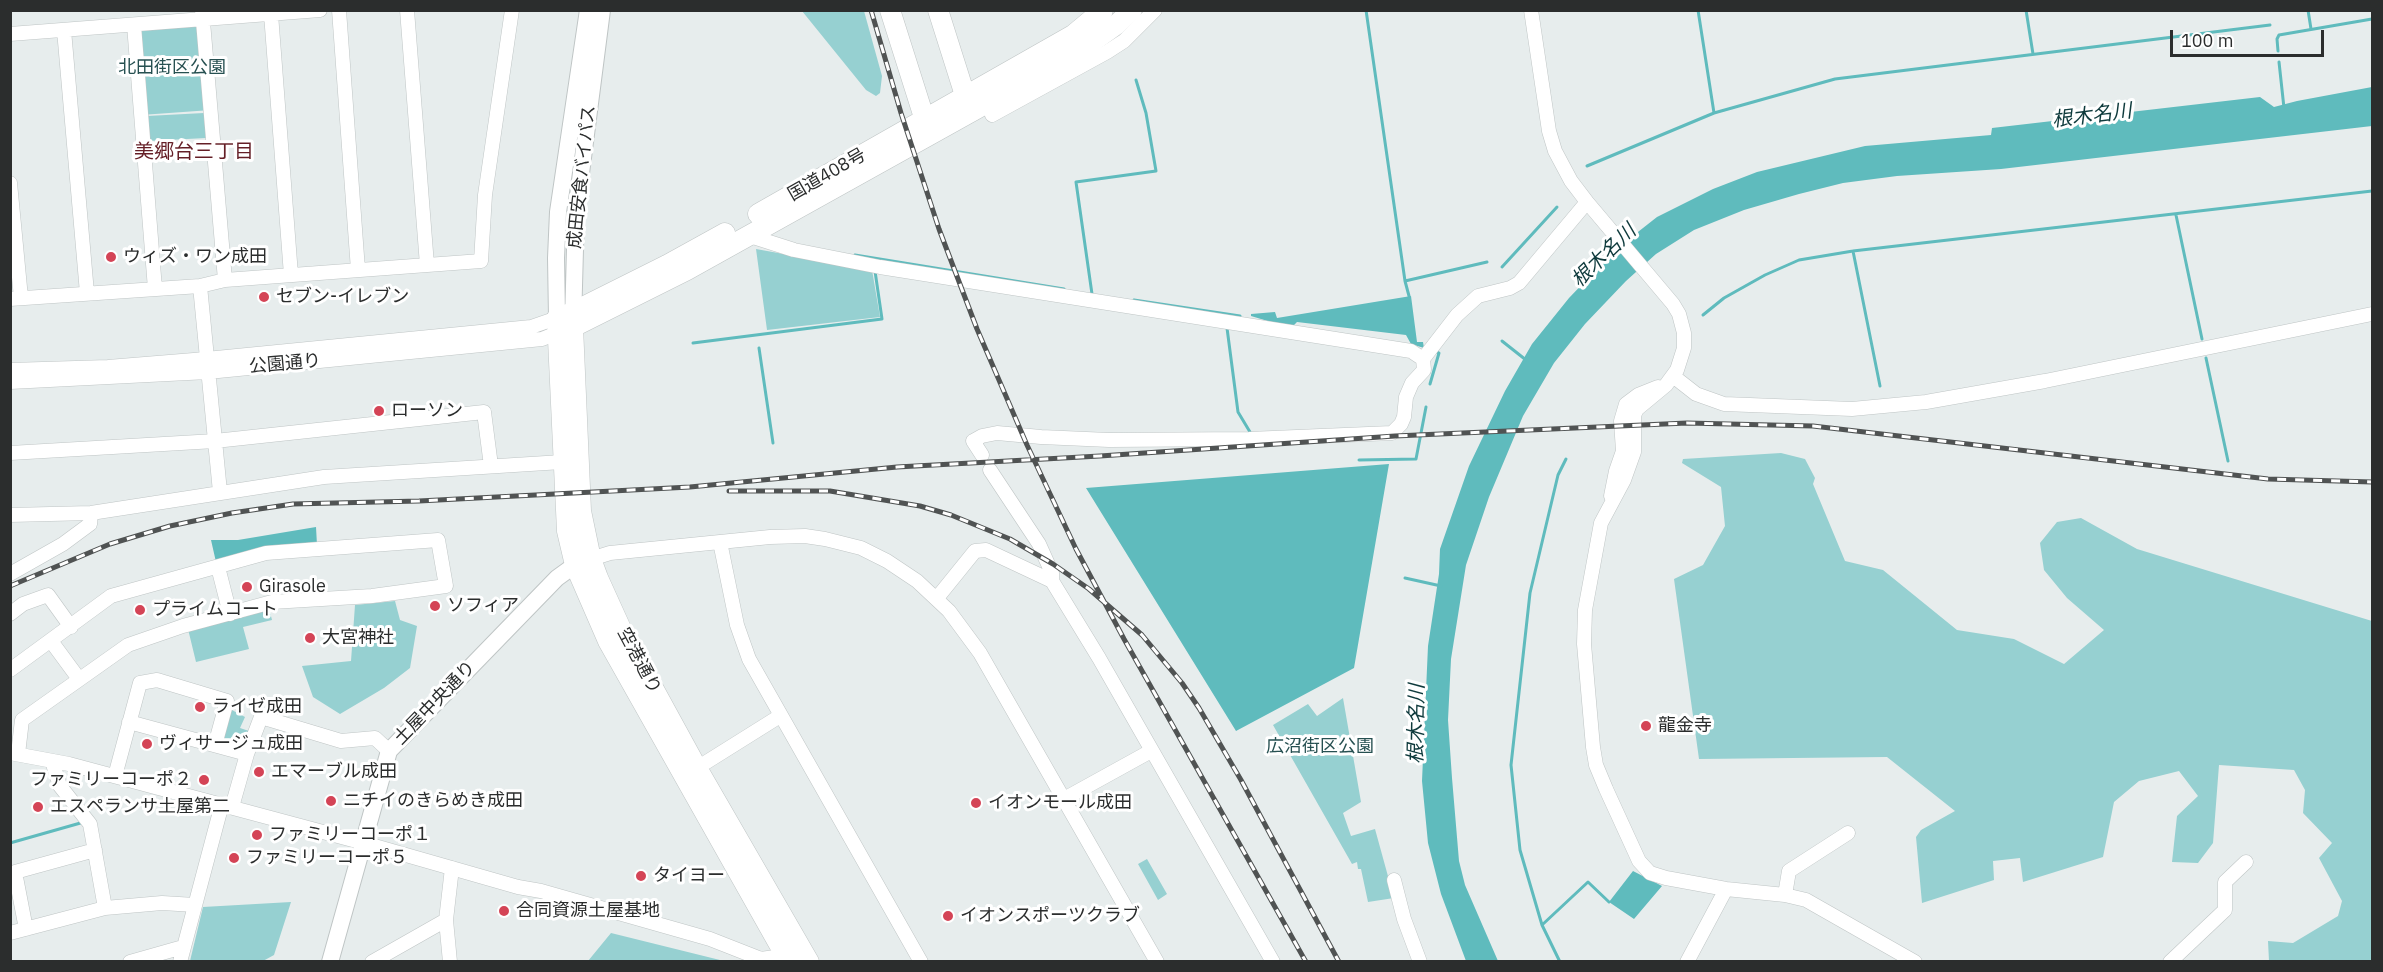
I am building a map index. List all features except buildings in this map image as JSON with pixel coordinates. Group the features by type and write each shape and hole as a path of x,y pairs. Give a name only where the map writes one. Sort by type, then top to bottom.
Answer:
{"highway":[{"path":"890,10 927,128"},
{"path":"938,10 968,105"},
{"name":"国道408号","path":"968,105 1072,35 1103,10"},
{"name":"国道408号","path":"565,323 687,270 927,128 1091,43 1116,26 1132,10"},
{"name":"国道408号","path":"565,323 677,259 927,128"},
{"name":"空港通り","path":"565,323 562,462 567,531 698,768 795,955"},
{"name":"空港通り","path":"565,323 581,511 583,562 608,641 698,796 795,955"}],"main road":[{"name":"成田安食バイパス","path":"565,323 556,258 558,212 588,10"},
{"name":"成田安食バイパス","path":"565,323 576,212 602,10"},
{"name":"土屋中央通り","path":"330,962 389,751 557,578 583,562"}],"street":[{"path":"10,34 134,25 203,15 271,14 320,10"},
{"path":"339,10 358,270"},
{"path":"407,10 427,265"},
{"path":"10,183 16,298 200,286 225,280 481,261 485,195 512,10"},
{"path":"992,115 1107,52 1124,41 1155,10"},
{"path":"1531,10 1549,131 1563,167 1587,202 1664,292 1679,314 1684,333 1683,356 1669,380 1634,414 1634,452 1624,480 1601,523 1585,610 1584,644 1596,765 1617,816 1644,868 1656,875 1726,889 1806,900 1915,962"},
{"path":"271,14 291,275"},
{"path":"203,15 225,280"},
{"path":"134,25 154,289"},
{"path":"64,30 87,293"},
{"path":"982,455 973,441 982,436 997,433 1109,440 1392,434 1401,424 1408,391 1424,370 1429,351 1456,315 1478,296 1510,288 1519,283 1587,202"},
{"path":"747,235 794,250 880,267 1412,351 1429,351"},
{"path":"200,286 220,492"},
{"path":"1669,380 1696,394 1724,404 1796,408 1863,408 1926,402 2045,381 2373,314"},
{"name":"公園通り","path":"10,382 542,339 565,323"},
{"name":"公園通り","path":"10,370 207,366"},
{"path":"10,453 215,441 484,412 491,466"},
{"path":"10,515 92,513 324,477 562,462"},
{"path":"990,470 1039,544 1052,573 1052,581 1099,657 1274,962"},
{"path":"10,574 63,544 90,524 92,513"},
{"path":"583,562 610,553 770,537 805,536 861,549 887,561 917,580 964,628 980,653 1157,962"},
{"path":"10,669 111,596 266,553 438,540 446,586 372,596 272,602 183,626 128,645 22,720 14,754 115,776 364,843 710,939 761,959 795,955"},
{"path":"720,542 730,600 743,644 780,716 921,962"},
{"path":"937,598 975,551 986,550 1052,581"},
{"path":"218,567 230,614"},
{"path":"10,614 23,604 48,594 71,627"},
{"path":"51,641 79,679"},
{"path":"115,776 140,683 158,680 227,701 215,744"},
{"path":"698,768 780,716"},
{"path":"180,962 195,905 227,806 261,717 340,741 375,738 389,751"},
{"path":"129,722 247,754"},
{"path":"1064,799 1151,751"},
{"path":"51,761 60,786 90,824 105,908"},
{"path":"1785,896 1789,871 1848,833"},
{"path":"26,929 15,872 95,850"},
{"path":"2170,962 2225,910 2225,882 2246,862"},
{"path":"450,962 446,920 452,868"},
{"path":"1394,880 1404,919 1420,962"},
{"path":"1687,962 1726,889"},
{"path":"10,933 105,908 162,903 195,905"},
{"path":"372,962 446,920"},
{"path":"130,962 183,947"}],"green space":[{"path":"802,11 864,11 882,76 880,93 876,96 866,90"},
{"name":"北田街区公園","path":"203,19 211,110 141,115 134,26"},
{"path":"204,113 206,138 149,141 147,116"},
{"path":"756,249 872,270 880,317 767,330"},
{"path":"1781,453 1805,459 1815,478 1813,484 1845,561 1883,570 1957,630 2014,639 2064,664 2104,630 2067,598 2044,570 2040,543 2057,522 2081,518 2137,549 2372,621 2372,961 2269,961 2268,941 2293,943 2338,916 2342,901 2319,858 2332,843 2303,813 2305,790 2294,770 2219,765 2213,843 2198,863 2172,862 2177,816 2198,796 2179,771 2139,781 2114,802 2103,857 2023,882 2020,858 1993,861 1994,880 1922,903 1916,837 1921,830 1955,811 1887,757 1699,759 1674,579 1703,565 1725,526 1721,487 1682,463 1683,459"},
{"path":"395,601 400,620 417,626 410,668 384,688 340,714 313,697 302,666 351,661 355,605"},
{"path":"269,608 272,620 243,627 249,649 196,662 188,629"},
{"name":"広沼街区公園","path":"1343,698 1361,802 1343,813 1351,836 1375,829 1394,898 1368,902 1361,869 1358,869 1357,862 1352,864 1273,725 1308,704 1317,716"},
{"path":"230,709 245,717 240,728 249,731 244,749 220,742"},
{"path":"1147,859 1167,894 1158,900 1138,864"},
{"path":"291,902 274,955 263,961 190,961 203,907"},
{"path":"611,933 724,961 588,961"}],"shaded area":[{"path":"2372,87 2372,126 2001,169 1897,176 1843,183 1799,194 1744,210 1694,230 1656,254 1626,281 1585,324 1554,363 1523,416 1489,497 1466,565 1451,659 1448,720 1452,778 1459,861 1465,885 1498,961 1466,961 1441,894 1428,843 1422,781 1428,646 1439,574 1440,549 1469,466 1505,391 1532,344 1569,298 1615,250 1657,217 1713,189 1757,172 1865,146 1991,135 1992,128 2260,97 2274,107"},
{"path":"1411,296 1417,342 1423,342 1424,348 1411,344 1406,335 1297,322 1291,328 1251,316 1251,314 1275,312 1277,318"},
{"path":"1389,464 1354,668 1236,731 1086,488"},
{"path":"316,527 317,545 216,562 211,540 238,540"},
{"path":"1633,871 1662,886 1634,919 1609,902"}],"waterway":[{"path":"1366,10 1409,296"},
{"path":"1698,10 1714,113"},
{"path":"2026,10 2033,54"},
{"path":"2308,10 2311,29"},
{"path":"2278,51 2279,35 2372,19"},
{"path":"1587,166 1714,113 1835,79 2270,25"},
{"path":"2279,62 2284,108"},
{"path":"1092,294 1076,182 1156,171 1146,113 1136,80"},
{"path":"1703,315 1724,298 1765,275 1799,260 1853,251 2372,191"},
{"path":"1502,267 1557,207"},
{"path":"2176,215 2202,339"},
{"path":"1853,251 1880,386"},
{"path":"855,255 1064,289"},
{"path":"1405,281 1487,262"},
{"path":"693,343 882,319 875,271"},
{"path":"1134,300 1240,316"},
{"path":"1227,328 1238,412 1250,432"},
{"path":"1502,341 1526,360"},
{"path":"759,348 773,443"},
{"path":"1430,384 1439,353 1435,351"},
{"path":"2206,358 2228,461"},
{"path":"1359,460 1416,459 1426,407"},
{"path":"1542,925 1520,850 1511,765 1530,593 1558,475 1566,459"},
{"path":"1405,578 1441,586"},
{"path":"10,843 84,822"},
{"path":"1560,962 1542,925 1588,882 1609,902"}],"railway":[{"path":"871,10 901,113 939,229 977,329 1027,445 1076,549 1124,639 1306,962"},
{"path":"10,586 110,544 170,526 232,513 293,504 419,501 690,487 897,467 1395,436 1687,423 1813,426 2268,479 2372,482"},
{"path":"729,491 830,491 920,506 951,515 1010,539 1053,564 1089,589 1142,635 1182,683 1199,708 1241,780 1339,962"}],"place":[{"name":"ウィズ・ワン成田","path":"111,257"},
{"name":"セブン-イレブン","path":"264,297"},
{"name":"ローソン","path":"379,411"},
{"name":"Girasole","path":"247,587"},
{"name":"ソフィア","path":"435,606"},
{"name":"プライムコート","path":"140,610"},
{"name":"大宮神社","path":"310,638"},
{"name":"ライゼ成田","path":"200,707"},
{"name":"龍金寺","path":"1646,726"},
{"name":"ヴィサージュ成田","path":"147,744"},
{"name":"エマーブル成田","path":"259,772"},
{"name":"ファミリーコーポ２","path":"204,780"},
{"name":"ニチイのきらめき成田","path":"331,801"},
{"name":"イオンモール成田","path":"976,803"},
{"name":"エスペランサ土屋第二","path":"38,807"},
{"name":"ファミリーコーポ１","path":"257,835"},
{"name":"ファミリーコーポ５","path":"234,858"},
{"name":"タイヨー","path":"641,876"},
{"name":"合同資源土屋基地","path":"504,911"},
{"name":"イオンスポーツクラブ","path":"948,916"}],"district":[{"name":"美郷台三丁目","path":"194,152"}],"water label":[{"name":"根木名川","path":"2092,116"},
{"name":"根木名川","path":"1604,256"},
{"name":"根木名川","path":"1417,724"}]}
